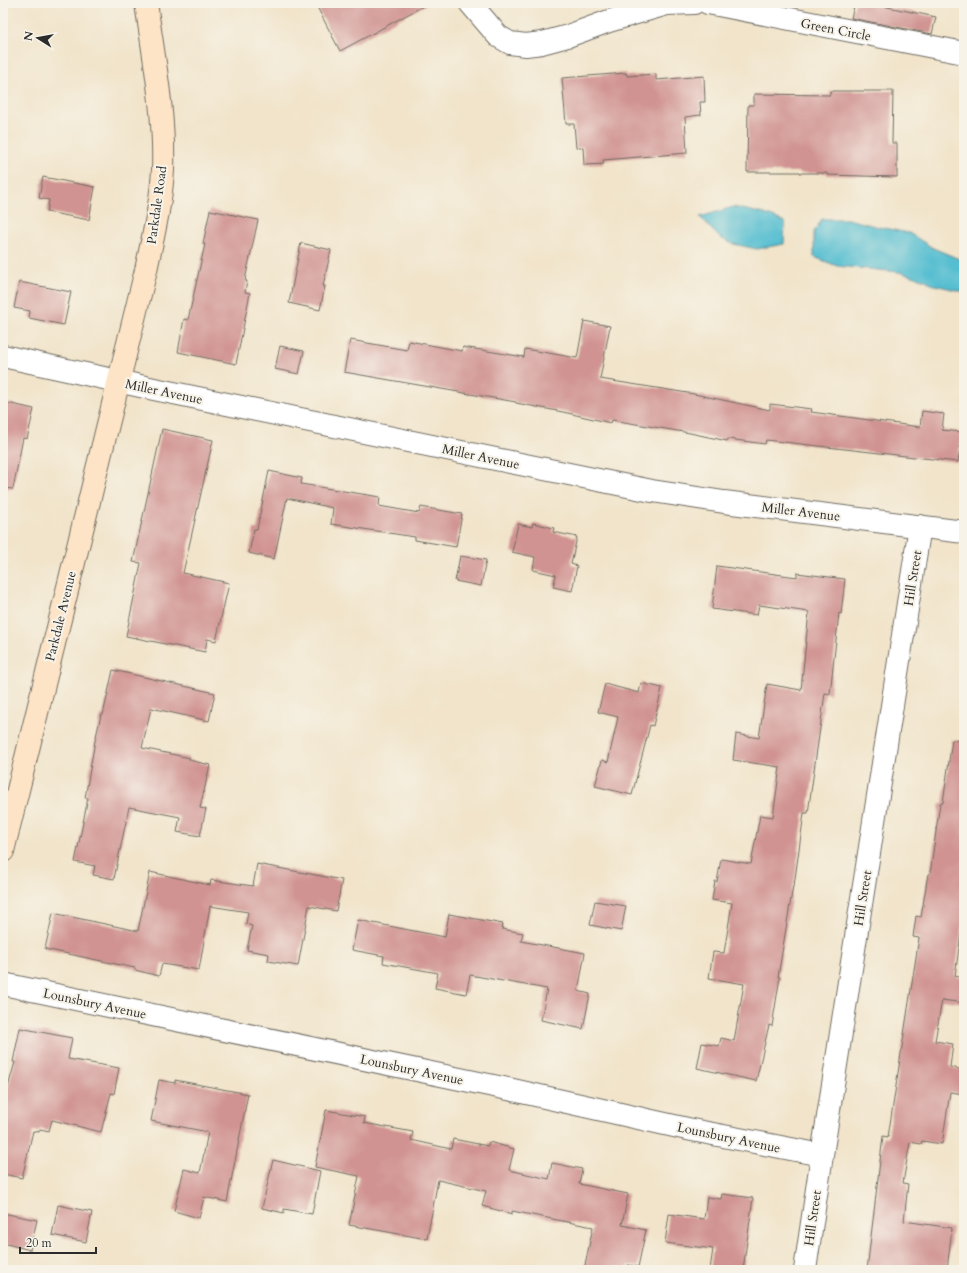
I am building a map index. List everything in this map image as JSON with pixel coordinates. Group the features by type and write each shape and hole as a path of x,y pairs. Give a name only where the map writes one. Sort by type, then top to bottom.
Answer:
{"main road":[{"name":"Parkdale Road","path":"118,381 155,229 163,171 162,115 146,3"},
{"name":"Parkdale Avenue","path":"3,851 8,807 118,381"}],"street":[{"path":"470,3 498,36 510,42 526,45 542,43 568,36 609,21 667,4 694,3"},
{"name":"Green Circle","path":"708,3 964,53"},
{"name":"Miller Avenue","path":"3,356 652,491 724,502 964,532"},
{"name":"Hill Street","path":"805,1270 920,526"},
{"name":"Lounsbury Avenue","path":"3,984 497,1087 685,1128 822,1155"}],"water":[{"path":"733,207 765,214 785,222 784,244 757,249 733,244 720,238 700,217"},
{"path":"822,219 848,219 909,233 933,248 964,261 964,292 931,284 926,280 899,272 837,266 814,257 814,232"}],"building":[{"path":"315,3 429,3 340,51"},
{"path":"855,3 868,3 936,17 932,34 851,18"},
{"path":"626,73 627,76 656,74 656,80 704,76 705,102 700,102 701,115 685,117 687,153 603,160 604,164 584,165 583,147 576,148 574,124 566,124 562,78"},
{"path":"830,91 893,91 892,143 897,143 897,177 827,175 827,173 800,172 747,172 748,105 754,105 754,94 830,95"},
{"path":"43,177 95,187 89,220 47,212 49,200 39,198"},
{"path":"210,210 258,220 245,280 247,281 245,292 250,293 236,364 178,352 184,319 188,320 205,244 203,244"},
{"path":"301,243 331,250 323,286 325,286 320,310 289,303"},
{"path":"19,282 71,292 64,325 29,318 30,311 14,308"},
{"path":"584,321 610,326 600,379 694,394 770,410 770,404 812,409 811,412 920,427 922,411 944,414 942,430 962,432 958,462 766,440 765,444 728,439 727,441 690,433 612,420 611,423 516,402 344,372 350,340 407,350 409,341 462,351 463,347 524,357 525,349 577,358"},
{"path":"280,346 304,351 299,374 275,369"},
{"path":"3,402 34,409 27,439 23,438 13,489 3,488"},
{"path":"162,429 213,440 183,573 229,583 216,641 207,639 205,652 126,636 141,563 133,562"},
{"path":"269,471 302,478 301,484 380,497 379,506 419,513 421,507 462,514 456,547 415,540 415,537 331,524 333,508 287,498 274,559 249,553 254,529 257,529"},
{"path":"533,523 554,528 553,532 577,537 571,564 577,566 572,591 553,587 556,575 533,570 535,557 512,552 518,524 532,527"},
{"path":"460,556 486,560 481,586 455,581"},
{"path":"717,566 797,577 797,573 845,579 841,614 839,613 830,694 825,693 808,813 804,813 794,886 778,977 780,977 772,1026 769,1025 756,1081 697,1068 702,1043 719,1046 721,1038 734,1041 744,984 709,978 713,952 724,953 732,903 712,900 721,859 751,864 760,815 773,817 780,767 733,760 736,734 759,738 767,684 801,690 809,612 759,605 757,615 712,609"},
{"path":"113,670 215,693 209,721 151,708 142,748 190,758 189,760 210,765 200,808 206,809 200,836 177,832 180,817 129,807 114,879 93,875 95,866 75,862 88,798 85,798 95,741 101,715 103,715"},
{"path":"641,683 662,688 653,726 650,725 632,795 595,786 602,760 608,762 618,717 598,712 605,684 639,693"},
{"path":"952,740 964,741 964,927 962,926 955,976 964,978 964,1003 942,1000 935,1041 953,1044 950,1067 964,1070 964,1094 950,1092 942,1144 922,1141 921,1144 910,1142 903,1183 908,1184 904,1221 952,1228 947,1270 867,1270 883,1136 888,1137 919,938 913,937 916,916 921,917 928,874 930,874 940,803 943,803"},
{"path":"257,864 342,880 336,911 309,906 298,966 268,961 269,954 247,950 252,926 246,924 248,912 210,906 199,970 162,964 159,976 135,970 135,968 45,949 53,913 138,931 150,872 210,885 211,880 253,886"},
{"path":"595,901 626,906 621,931 590,925"},
{"path":"449,914 503,924 502,929 523,933 521,941 585,953 578,991 590,994 583,1029 541,1020 547,989 470,975 466,994 435,988 438,973 383,963 384,956 352,950 358,920 445,937"},
{"path":"20,1028 72,1038 68,1059 119,1068 114,1094 111,1093 101,1132 52,1120 49,1131 40,1129 39,1132 33,1131 22,1178 3,1174 3,1105 15,1062 13,1062"},
{"path":"159,1080 175,1083 175,1080 248,1094 227,1202 204,1197 199,1218 174,1211 184,1169 200,1173 208,1132 151,1121"},
{"path":"326,1110 365,1117 364,1123 413,1132 411,1140 451,1149 453,1139 488,1146 489,1142 514,1149 509,1170 549,1179 552,1163 582,1169 579,1184 628,1194 622,1225 646,1230 638,1267 628,1265 628,1270 584,1270 593,1227 512,1211 512,1214 482,1206 486,1191 438,1180 427,1239 349,1225 359,1176 315,1167"},
{"path":"273,1160 320,1171 312,1214 284,1209 284,1213 262,1208"},
{"path":"722,1194 753,1198 743,1270 710,1270 713,1249 665,1243 669,1214 704,1219 707,1197 721,1199"},
{"path":"58,1205 92,1212 86,1242 52,1235"},
{"path":"3,1213 37,1220 30,1250 3,1243"}]}
